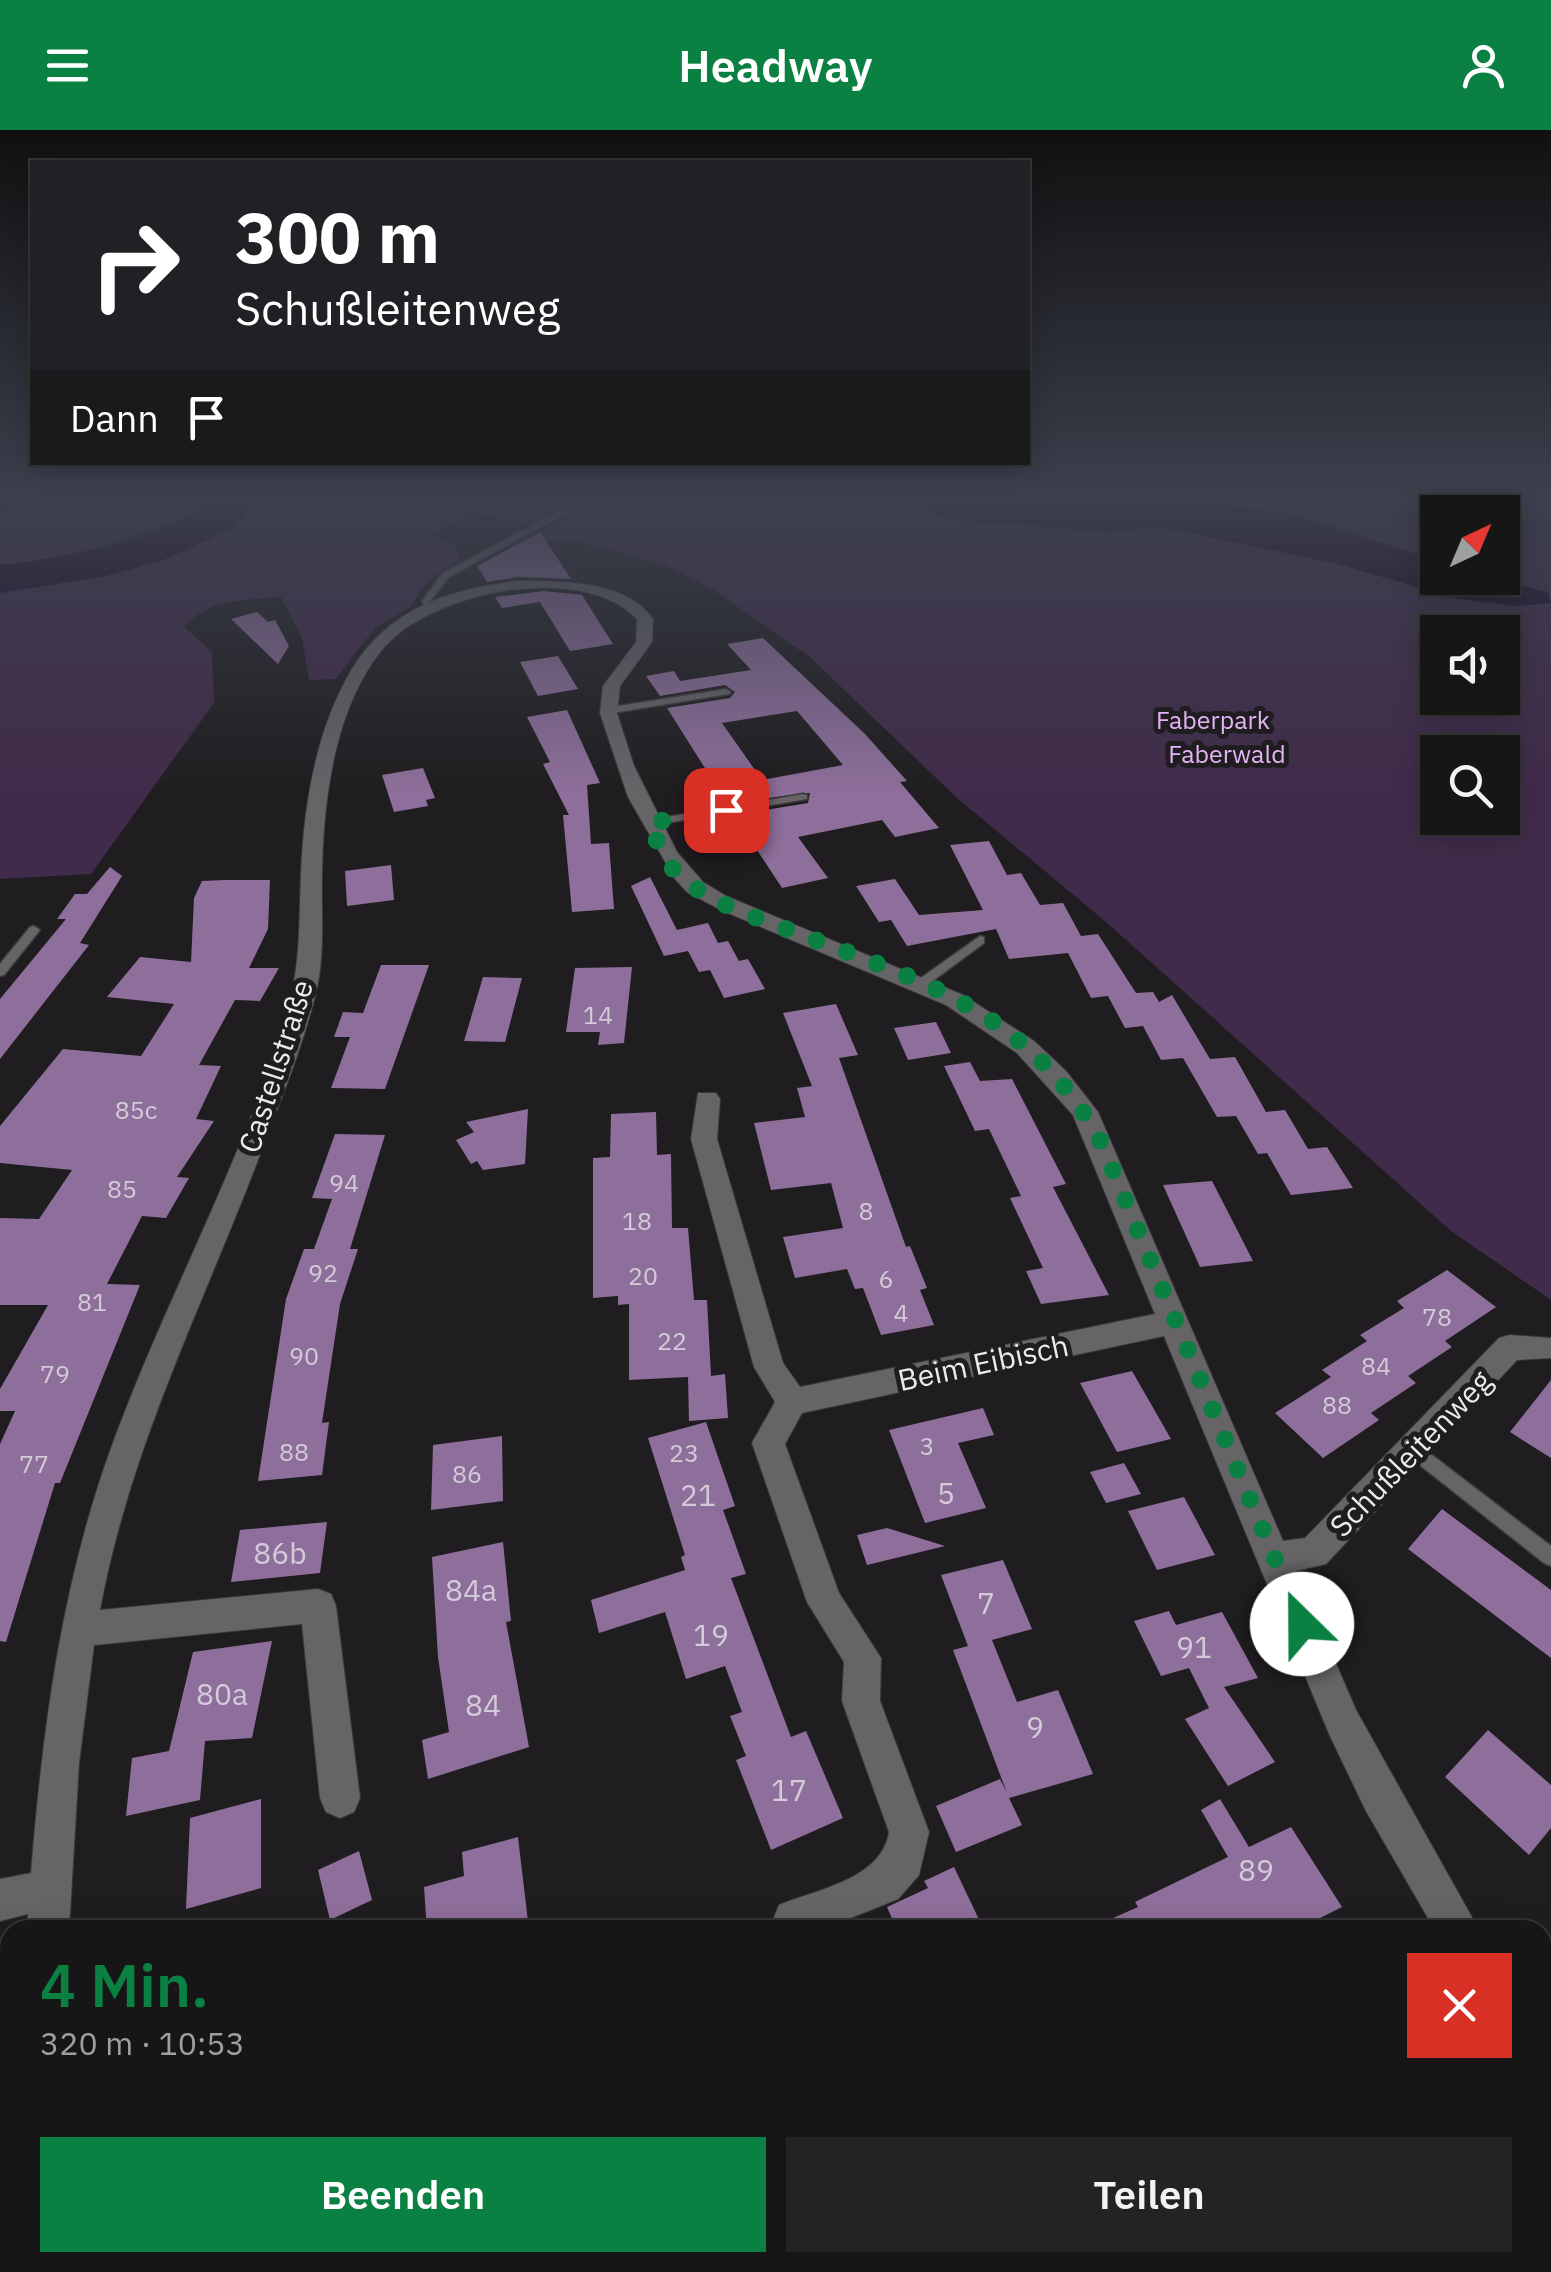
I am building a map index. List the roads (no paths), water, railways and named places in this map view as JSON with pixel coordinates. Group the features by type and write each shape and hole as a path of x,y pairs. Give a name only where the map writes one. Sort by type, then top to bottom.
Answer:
{"street":[{"path":"430,608 472,594"},
{"path":"604,594 624,601 646,620 649,630 609,687 606,711 649,823 672,868 694,886 734,908 922,983 1003,1026 1064,1081 1102,1144 1174,1322 1372,1782 1452,1920"},
{"name":"Castellstraße","path":"49,1910 60,1734 77,1629 114,1489 261,1119 306,982 316,816 338,723 350,690 373,650 396,629 430,608"},
{"path":"707,1099 704,1139 770,1367 792,1402 768,1443 825,1602 863,1658 861,1701 909,1832 905,1861 883,1884 794,1920"},
{"name":"Beim Eibisch","path":"792,1402 1174,1322"},
{"name":"Schußleitenweg","path":"1274,1558 1314,1553 1510,1347 1544,1348"},
{"path":"77,1629 318,1606 340,1798"},
{"path":"0,1900 49,1910"}],"lane":[{"name":"Castellstraße","path":"430,608 426,601 431,594"},
{"path":"606,711 726,692"},
{"path":"649,823 803,797"},
{"path":"0,972 34,930"},
{"path":"922,983 980,940"},
{"path":"1413,1450 1551,1558"}],"park label":[{"name":"Faberpark","path":"1213,719"},
{"name":"Faberwald","path":"1227,753"}]}
